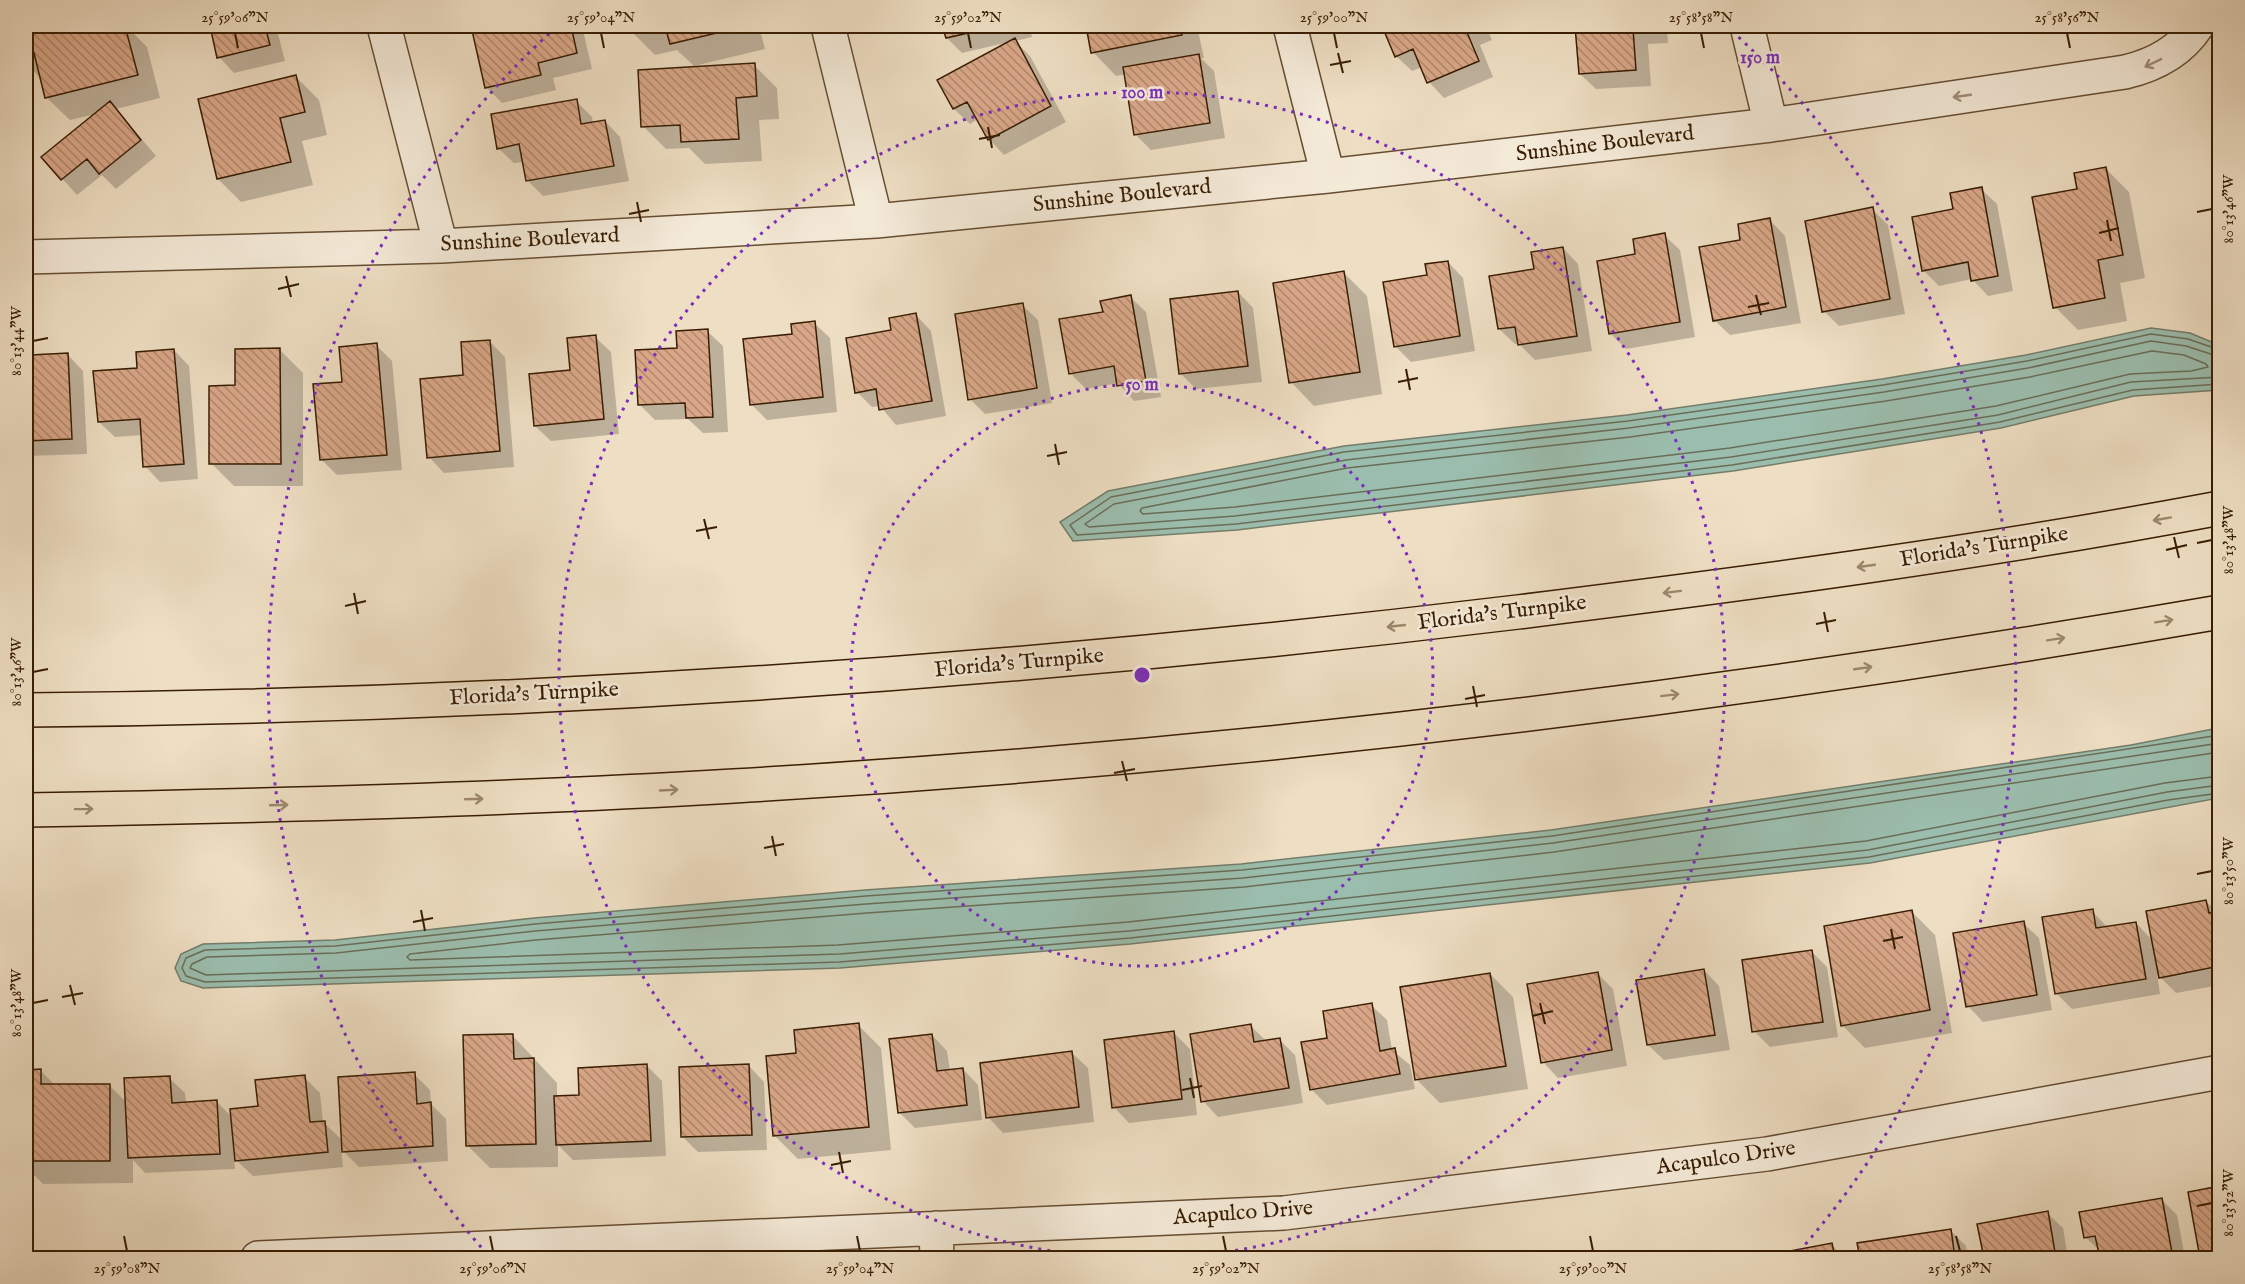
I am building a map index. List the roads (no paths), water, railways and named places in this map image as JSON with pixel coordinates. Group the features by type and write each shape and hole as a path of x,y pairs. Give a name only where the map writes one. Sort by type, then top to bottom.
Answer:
{"highway":[{"name":"Florida's Turnpike","path":"26,710 348,702 548,693 926,670 1140,653 1436,621 1790,577 2003,545 2220,508"},
{"path":"26,810 239,807 581,794 869,777 1206,748 1510,716 1745,685 2220,612"}],"street":[{"path":"384,26 441,246"},
{"path":"828,26 876,221"},
{"path":"1290,26 1328,176"},
{"path":"1747,26 1771,125"},
{"name":"Sunshine Boulevard","path":"26,257 441,246 876,221 1328,176 1771,125 2125,72 2148,67 2171,54 2197,26"},
{"name":"Acapulco Drive","path":"258,1258 936,1243 1284,1213 1755,1155 2220,1072"}],"water":[{"path":"2151,328 2190,333 2219,345 2219,390 2134,396 2001,428 1733,471 1237,530 1073,541 1060,522 1108,491 1344,446 1627,415 1882,379 2026,355"},
{"path":"2213,729 2219,730 2219,798 1870,863 1130,944 840,968 203,988 181,981 175,968 181,954 203,944 335,940 534,918 865,890 1241,864 1551,830 2131,745"}]}
